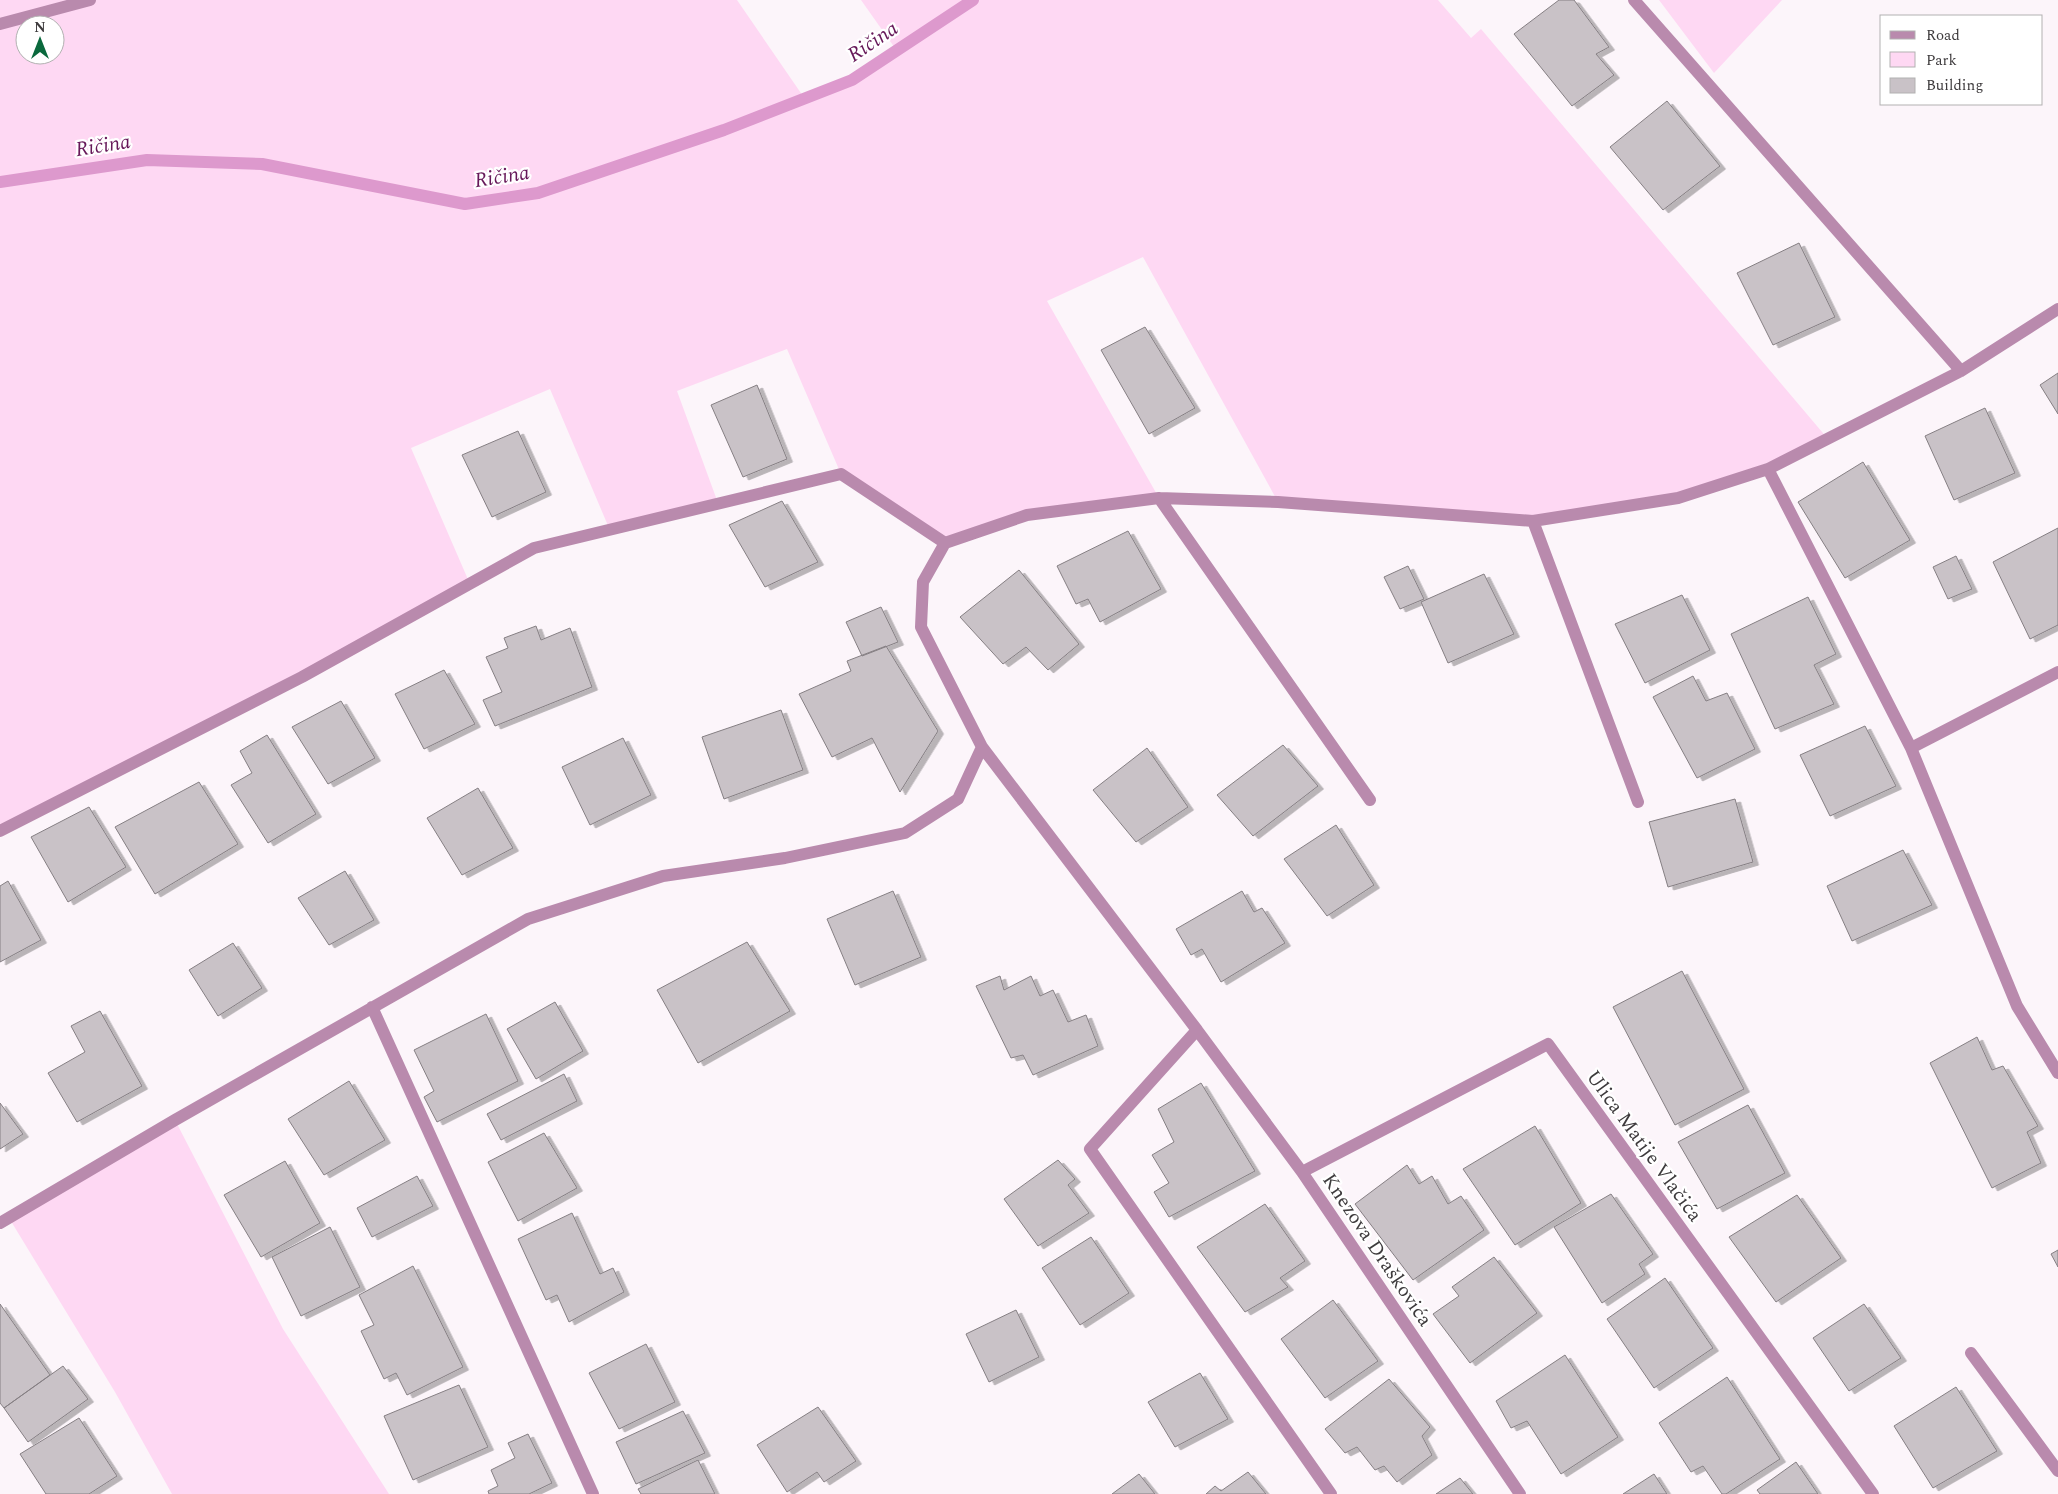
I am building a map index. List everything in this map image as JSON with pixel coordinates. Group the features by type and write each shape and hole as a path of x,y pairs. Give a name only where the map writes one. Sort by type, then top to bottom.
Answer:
{"street":[{"path":"0,24 90,0"},
{"path":"1634,0 1961,371"},
{"path":"0,831 302,677 534,548 841,474 945,542 1027,516 1159,498 1278,502 1533,521 1678,498 1768,469 1961,371 2058,309"},
{"path":"1768,469 1911,748 2017,1006 2058,1074"},
{"path":"1159,498 1370,800"},
{"path":"1533,521 1638,802"},
{"name":"Knezova Draškovića","path":"945,542 923,582 920,627 982,747 1197,1030 1302,1172 1520,1494"},
{"path":"1911,748 2058,672"},
{"path":"0,1223 175,1120 528,919 663,876 785,858 905,833 958,799 982,747"},
{"path":"372,1008 593,1494"},
{"path":"1197,1030 1090,1149 1332,1494"},
{"name":"Ulica Matije Vlačića","path":"1302,1172 1548,1044 1873,1494"},
{"path":"1971,1353 2058,1471"}],"green space":[{"path":"0,0 737,0 805,99 852,80 897,51 861,0 1438,0 1471,38 1481,29 1828,439 1678,498 1533,521 1278,502 1143,257 1047,301 1159,498 1027,515 945,543 841,474 787,349 677,391 718,503 609,528 550,389 411,448 470,584 0,831"},
{"path":"1659,0 1782,0 1714,73"},
{"path":"175,1120 283,1329 389,1494 172,1494 115,1392 9,1218"}],"building":[{"path":"1559,0 1574,0 1609,47 1596,54 1614,75 1572,106 1514,34"},
{"path":"1667,101 1720,166 1663,210 1610,147"},
{"path":"1799,243 1835,317 1773,345 1737,273"},
{"path":"1145,327 1195,408 1149,434 1101,350"},
{"path":"2058,373 2058,414 2040,385"},
{"path":"757,385 787,459 743,477 711,405"},
{"path":"1985,408 2015,473 1954,500 1925,436"},
{"path":"518,431 546,492 492,517 462,455"},
{"path":"1863,462 1910,540 1845,578 1798,502"},
{"path":"782,501 818,562 765,587 729,525"},
{"path":"2058,528 2058,625 2030,639 1993,562"},
{"path":"1128,531 1161,589 1100,622 1088,599 1076,604 1057,566"},
{"path":"1956,556 1972,589 1948,599 1933,567"},
{"path":"1408,566 1424,599 1400,609 1384,577"},
{"path":"1019,570 1079,644 1048,670 1026,647 1003,664 960,617"},
{"path":"1484,574 1514,634 1448,663 1421,602"},
{"path":"1682,595 1710,650 1645,683 1615,624"},
{"path":"1808,597 1836,654 1814,665 1834,704 1775,729 1731,634"},
{"path":"881,607 898,642 862,656 846,622"},
{"path":"536,626 541,640 570,628 592,687 495,726 483,700 502,692 486,657 508,648 504,638"},
{"path":"886,646 938,731 900,792 872,738 832,757 799,694 851,671 847,661"},
{"path":"444,670 475,724 424,749 395,694"},
{"path":"1693,676 1706,701 1727,693 1755,749 1697,778 1653,697"},
{"path":"341,701 375,758 328,784 292,727"},
{"path":"781,710 803,770 724,799 702,737"},
{"path":"1865,726 1896,786 1830,816 1800,755"},
{"path":"267,735 316,814 268,843 231,785 252,773 240,751"},
{"path":"623,738 651,795 590,825 562,767"},
{"path":"1283,745 1318,786 1253,836 1217,795"},
{"path":"1147,748 1188,807 1136,842 1093,790"},
{"path":"199,782 238,844 155,894 115,827"},
{"path":"478,788 513,848 462,875 427,818"},
{"path":"1735,799 1753,862 1668,887 1649,822"},
{"path":"89,807 126,867 68,902 31,837"},
{"path":"1336,825 1374,885 1327,916 1284,859"},
{"path":"1903,850 1932,905 1852,941 1827,886"},
{"path":"345,871 374,920 329,945 298,898"},
{"path":"8,881 41,940 0,962 0,886"},
{"path":"893,891 921,957 855,985 827,919"},
{"path":"1242,891 1254,912 1262,908 1285,943 1221,982 1202,949 1191,955 1176,929"},
{"path":"747,942 790,1011 698,1063 657,990"},
{"path":"233,943 262,988 218,1016 189,970"},
{"path":"1682,971 1744,1089 1675,1125 1613,1007"},
{"path":"1000,976 1004,990 1031,976 1040,996 1053,990 1068,1022 1086,1015 1098,1046 1033,1075 1023,1055 1011,1058 976,986"},
{"path":"555,1002 583,1051 536,1079 507,1029"},
{"path":"100,1011 142,1086 77,1122 48,1073 85,1052 71,1026"},
{"path":"486,1014 518,1081 437,1122 424,1097 434,1091 414,1050"},
{"path":"1977,1037 1992,1070 2003,1066 2038,1126 2027,1132 2041,1163 1992,1188 1930,1063"},
{"path":"564,1074 577,1101 501,1140 487,1114"},
{"path":"349,1081 385,1140 324,1175 288,1119"},
{"path":"1201,1083 1255,1171 1169,1217 1154,1192 1169,1183 1152,1155 1174,1142 1158,1109"},
{"path":"0,1103 23,1134 0,1149"},
{"path":"1748,1105 1785,1173 1717,1209 1678,1142"},
{"path":"1535,1126 1581,1203 1515,1245 1463,1169"},
{"path":"544,1133 577,1188 518,1221 488,1162"},
{"path":"1058,1160 1075,1179 1068,1185 1089,1213 1038,1246 1004,1199"},
{"path":"285,1161 320,1223 261,1257 224,1195"},
{"path":"1407,1165 1419,1184 1432,1176 1448,1204 1461,1196 1484,1230 1413,1280 1355,1204"},
{"path":"417,1176 433,1206 372,1237 357,1208"},
{"path":"1611,1194 1653,1254 1639,1264 1645,1274 1602,1303 1554,1227"},
{"path":"1797,1195 1841,1258 1776,1302 1729,1237"},
{"path":"1265,1204 1305,1261 1280,1278 1288,1287 1245,1312 1197,1247"},
{"path":"572,1213 600,1274 613,1268 624,1292 569,1322 557,1295 546,1300 518,1239"},
{"path":"330,1227 360,1287 301,1316 272,1257"},
{"path":"1091,1237 1129,1293 1080,1325 1042,1268"},
{"path":"2058,1250 2058,1267 2051,1254"},
{"path":"1494,1257 1537,1313 1470,1363 1433,1314 1459,1296 1452,1287"},
{"path":"413,1266 463,1367 407,1395 396,1373 384,1379 361,1331 374,1325 359,1295"},
{"path":"1665,1278 1713,1348 1654,1388 1607,1319"},
{"path":"1333,1300 1378,1361 1325,1398 1281,1339"},
{"path":"0,1304 50,1375 4,1408 0,1403"},
{"path":"1864,1304 1901,1358 1849,1391 1813,1338"},
{"path":"1016,1310 1039,1357 989,1382 966,1334"},
{"path":"646,1344 675,1402 619,1429 589,1373"},
{"path":"1565,1355 1618,1437 1561,1474 1527,1421 1511,1428 1496,1401"},
{"path":"63,1366 88,1399 28,1442 4,1408"},
{"path":"1200,1373 1228,1419 1175,1447 1148,1402"},
{"path":"1727,1377 1780,1459 1726,1494 1722,1494 1703,1466 1691,1472 1659,1423"},
{"path":"1389,1379 1430,1427 1422,1436 1432,1455 1397,1482 1384,1466 1375,1470 1357,1447 1345,1453 1325,1429"},
{"path":"459,1385 488,1447 413,1480 384,1416"},
{"path":"1956,1387 1997,1451 1933,1488 1894,1426"},
{"path":"818,1407 856,1461 824,1482 817,1472 787,1492 757,1445"},
{"path":"683,1411 705,1453 636,1484 616,1442"},
{"path":"79,1418 117,1476 89,1494 46,1494 20,1454"},
{"path":"528,1434 552,1483 529,1494 489,1494 488,1491 498,1486 491,1470 515,1458 508,1443"},
{"path":"698,1460 715,1494 641,1494 638,1489"},
{"path":"1796,1462 1818,1494 1760,1494 1757,1490"},
{"path":"1248,1472 1266,1494 1206,1494 1215,1486 1221,1491"},
{"path":"1139,1474 1155,1494 1112,1494"},
{"path":"1654,1474 1667,1494 1623,1494"},
{"path":"1460,1478 1473,1494 1436,1494"}],"waterway":[{"name":"Ričina","path":"0,182 147,160 262,164 465,204 538,193 724,130 852,80 973,0"}]}
